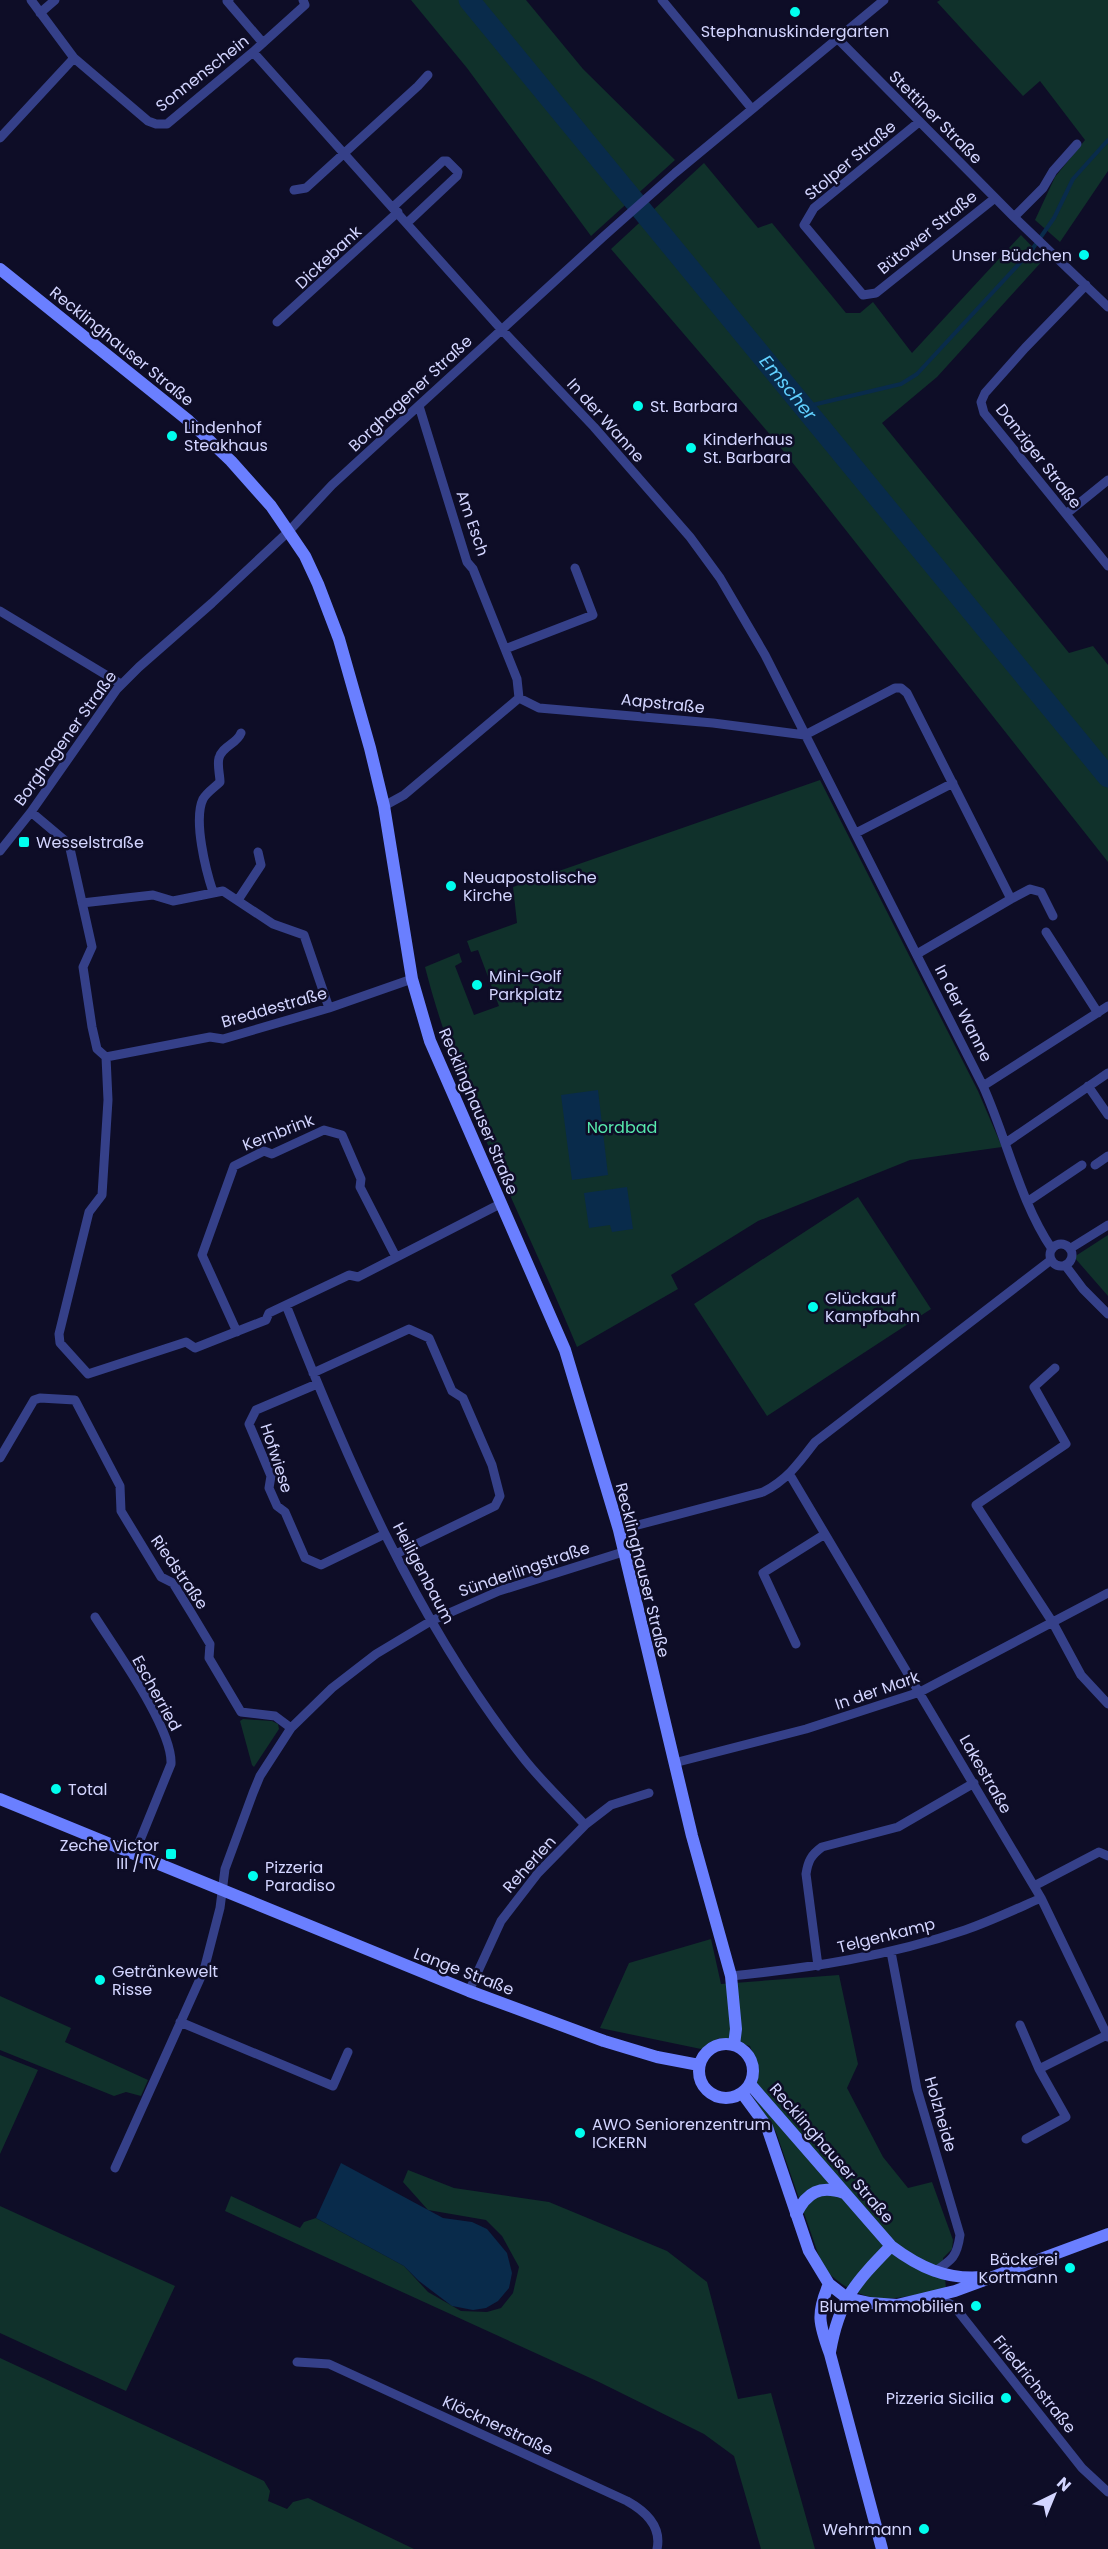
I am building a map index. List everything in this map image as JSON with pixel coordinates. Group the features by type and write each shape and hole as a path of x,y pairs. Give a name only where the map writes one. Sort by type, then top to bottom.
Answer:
{"main road":[{"name":"Recklinghauser Straße","path":"0,269 197,427 271,506 289,531 318,584 339,639 384,806 412,979 440,1067 565,1350 619,1530 674,1763 731,1976 736,2029 734,2045 747,2054 751,2060 753,2076 746,2088 727,2098 711,2094 701,2082 699,2065"},
{"name":"Lange Straße","path":"0,1799 469,1991 604,2041 699,2065"},
{"path":"699,2065 706,2052 713,2047 734,2045"},
{"name":"Recklinghauser Straße","path":"746,2088 845,2193 891,2246 857,2282 846,2298 835,2325 830,2354"},
{"name":"Recklinghauser Straße","path":"746,2088 767,2127 809,2251 829,2284 846,2298"},
{"path":"796,2214 809,2194 817,2190 826,2188 845,2193"},
{"path":"846,2298 870,2304 897,2305 937,2297 1108,2234"},
{"path":"891,2246 913,2263 934,2272 967,2278 995,2276"},
{"name":"Recklinghauser Straße","path":"829,2284 819,2312 819,2323 830,2354 882,2549"}],"street":[{"name":"Sonnenschein","path":"31,0 74,58 148,121 156,124 167,124 253,52 304,3"},
{"path":"40,13 55,0"},
{"name":"Sonnenschein","path":"229,0 227,1 263,43"},
{"path":"662,0 752,109"},
{"name":"Borghagener Straße","path":"0,851 31,812 121,684 289,531 332,485 655,190 884,0"},
{"name":"Stettiner Straße","path":"838,39 994,198 1108,307"},
{"name":"In der Wanne","path":"253,52 501,329 594,427 690,537 720,578 765,655 983,1086 1007,1143 1027,1202 1040,1231 1052,1249"},
{"path":"0,138 74,58"},
{"path":"294,190 306,188 428,75"},
{"name":"Stolper Straße","path":"804,225 814,208 920,122"},
{"path":"1014,217 1043,188 1053,171 1077,144"},
{"name":"Dickebank","path":"277,322 443,161 447,161 453,166 457,176 407,224"},
{"name":"Bütower Straße","path":"804,225 863,295 876,293 994,198"},
{"name":"Danziger Straße","path":"1086,285 1025,348 985,393 981,402 984,413 1108,566"},
{"name":"Am Esch","path":"418,406 467,562 473,569 517,679 519,698"},
{"path":"1066,514 1108,480"},
{"path":"505,648 593,615 575,568"},
{"path":"0,611 121,684"},
{"path":"805,735 895,688 901,688 907,693 1011,899"},
{"path":"384,806 404,795 519,698"},
{"name":"Aapstraße","path":"519,698 538,708 713,723 805,735"},
{"path":"213,892 208,877 199,824 203,799 220,782 219,758 222,751 239,739 241,733"},
{"path":"856,833 953,783"},
{"path":"31,812 69,844 92,947 83,967 92,1027 97,1049 106,1057 108,1100 102,1195 89,1212 59,1334 60,1343 88,1374 94,1374 186,1342 195,1348 237,1332 266,1320 269,1313 349,1275 358,1277 500,1204"},
{"path":"238,900 261,865 258,852"},
{"name":"In der Wanne","path":"917,954 1030,889 1041,892 1053,916"},
{"path":"82,903 153,895 173,901 223,891 273,924 304,935 329,1008"},
{"path":"1046,932 1098,1013"},
{"name":"Breddestraße","path":"106,1057 210,1037 223,1039 329,1008 412,979"},
{"name":"In der Wanne","path":"983,1086 1108,1006"},
{"path":"1007,1143 1108,1073"},
{"path":"1088,1086 1108,1115"},
{"name":"Kernbrink","path":"237,1332 202,1256 234,1166 264,1151 272,1154 324,1130 342,1135 362,1179 360,1187 396,1257"},
{"path":"1095,1166 1108,1156"},
{"path":"1027,1202 1082,1165"},
{"path":"1071,1248 1108,1225"},
{"path":"619,1530 763,1492 790,1475 815,1442 1051,1260 1052,1249 1063,1243 1071,1248"},
{"path":"1051,1260 1056,1265 1065,1265 1072,1258 1071,1248"},
{"path":"1065,1265 1083,1289 1108,1314"},
{"name":"Heiligenbaum","path":"286,1305 317,1384 385,1534 431,1622 521,1756 585,1825"},
{"path":"313,1374 409,1329 429,1338 452,1391 463,1398 492,1465 500,1496 495,1506 396,1554"},
{"path":"1055,1368 1034,1387 1066,1444 976,1505 1053,1623 1081,1675 1108,1704"},
{"name":"Hofwiese","path":"317,1384 256,1410 249,1424 271,1476 269,1488 277,1506 285,1512 305,1558 321,1565 385,1534"},
{"name":"Riedstraße","path":"0,1458 34,1400 40,1398 75,1400 120,1486 121,1511 161,1577 173,1583 210,1644 209,1658 242,1712 274,1716 291,1728"},
{"name":"Lakestraße","path":"790,1475 1041,1898 1108,2036"},
{"path":"796,1644 763,1573 825,1534"},
{"name":"Sünderlingstraße","path":"223,1890 225,1869 260,1776 291,1728 332,1688 376,1654 467,1603 623,1552"},
{"name":"In der Mark","path":"674,1763 806,1729 920,1692 1108,1593"},
{"name":"Escherried","path":"95,1617 150,1706 172,1752 171,1764 134,1854"},
{"path":"818,1966 806,1874 813,1853 822,1847 898,1827 974,1783"},
{"name":"Reherlen","path":"469,1991 501,1921 520,1894 585,1825 611,1805 649,1793"},
{"path":"1034,1887 1099,1852 1108,1856"},
{"path":"115,2168 204,1970 223,1890"},
{"name":"Telgenkamp","path":"731,1976 818,1966 891,1952 966,1930 1041,1898"},
{"name":"Holzheide","path":"891,1952 916,2089 960,2235 958,2252 934,2272"},
{"path":"180,2022 333,2086 348,2052"},
{"path":"1020,2025 1066,2117 1026,2139"},
{"path":"1040,2069 1108,2036"},
{"name":"Friedrichstraße","path":"937,2297 954,2306 1082,2468 1108,2492"},
{"name":"Klöcknerstraße","path":"297,2362 329,2364 627,2501 642,2509 653,2522 659,2541 657,2549"}],"green space":[{"path":"411,0 526,0 583,69 675,160 591,236 467,68"},
{"path":"940,0 1108,0 1108,171 1060,242 1035,220 1055,177 1085,140 1040,81 1023,96 937,2"},
{"path":"704,163 758,228 772,223 846,313 860,313 873,302 912,353 1021,235 1044,259 937,377 882,423 1069,653 1093,646 1108,665 1108,862 773,438 611,249"},
{"name":"Nordbad","path":"820,780 978,1091 1002,1147 910,1160 758,1221 671,1275 678,1289 577,1347 474,1112 439,1016 425,967 459,953 462,962 455,966 474,1015 499,1006 478,950 471,952 467,941 517,923 513,887"},
{"name":"Glückauf Kampfbahn","path":"858,1197 931,1309 767,1416 694,1304"},
{"path":"1108,1235 1108,1296 1074,1257"},
{"path":"243,1719 272,1721 278,1724 279,1729 254,1767 240,1721"},
{"path":"711,1939 721,1984 839,1975 858,2064 847,2088 883,2157 908,2188 932,2182 953,2240 952,2249 943,2258 946,2288 895,2298 867,2296 853,2291 823,2268 776,2132 751,2094 758,2076 750,2046 719,2038 701,2049 600,2028 629,1963"},
{"path":"0,1996 71,2028 65,2042 148,2080 141,2096 126,2092 114,2096 0,2050"},
{"path":"0,2055 38,2070 0,2154"},
{"path":"408,2170 454,2188 549,2202 667,2251 707,2282 738,2399 771,2393 815,2549 761,2549 734,2456 704,2434 599,2382 225,2211 231,2196 300,2228 304,2222 316,2218 404,2266 428,2292 461,2311 487,2312 501,2308 513,2293 519,2267 502,2236 486,2220 428,2210 403,2182"},
{"path":"0,2206 175,2286 126,2391 0,2333"},
{"path":"0,2358 264,2481 270,2491 268,2501 287,2509 293,2502 308,2498 414,2549 0,2549"}],"water":[{"path":"598,1090 608,1175 572,1180 561,1095"},
{"path":"627,1187 633,1229 612,1232 610,1225 589,1228 584,1193"},
{"path":"341,2163 443,2218 472,2222 487,2229 507,2253 512,2273 509,2288 498,2301 486,2308 473,2310 452,2306 419,2281 404,2266 316,2218"}],"waterway":[{"name":"Emscher","path":"469,0 1108,777"},
{"path":"804,407 901,384 917,374 1031,251 1054,218 1073,179 1108,140"}],"place":[{"name":"Stephanuskindergarten","path":"795,12"},
{"name":"Unser Büdchen","path":"1084,255"},
{"name":"St. Barbara","path":"638,406"},
{"name":"Lindenhof Steakhaus","path":"172,436"},
{"name":"Kinderhaus St. Barbara","path":"691,448"},
{"name":"Wesselstraße","path":"24,842"},
{"name":"Neuapostolische Kirche","path":"451,886"},
{"name":"Mini-Golf Parkplatz","path":"477,985"},
{"name":"Glückauf Kampfbahn","path":"813,1307"},
{"name":"Total","path":"56,1789"},
{"name":"Zeche Victor III / IV","path":"171,1854"},
{"name":"Pizzeria Paradiso","path":"253,1876"},
{"name":"Getränkewelt Risse","path":"100,1980"},
{"name":"AWO Seniorenzentrum ICKERN","path":"580,2133"},
{"name":"Bäckerei Kortmann","path":"1070,2268"},
{"name":"Blume Immobilien","path":"976,2306"},
{"name":"Pizzeria Sicilia","path":"1006,2398"},
{"name":"Wehrmann","path":"924,2529"}]}
